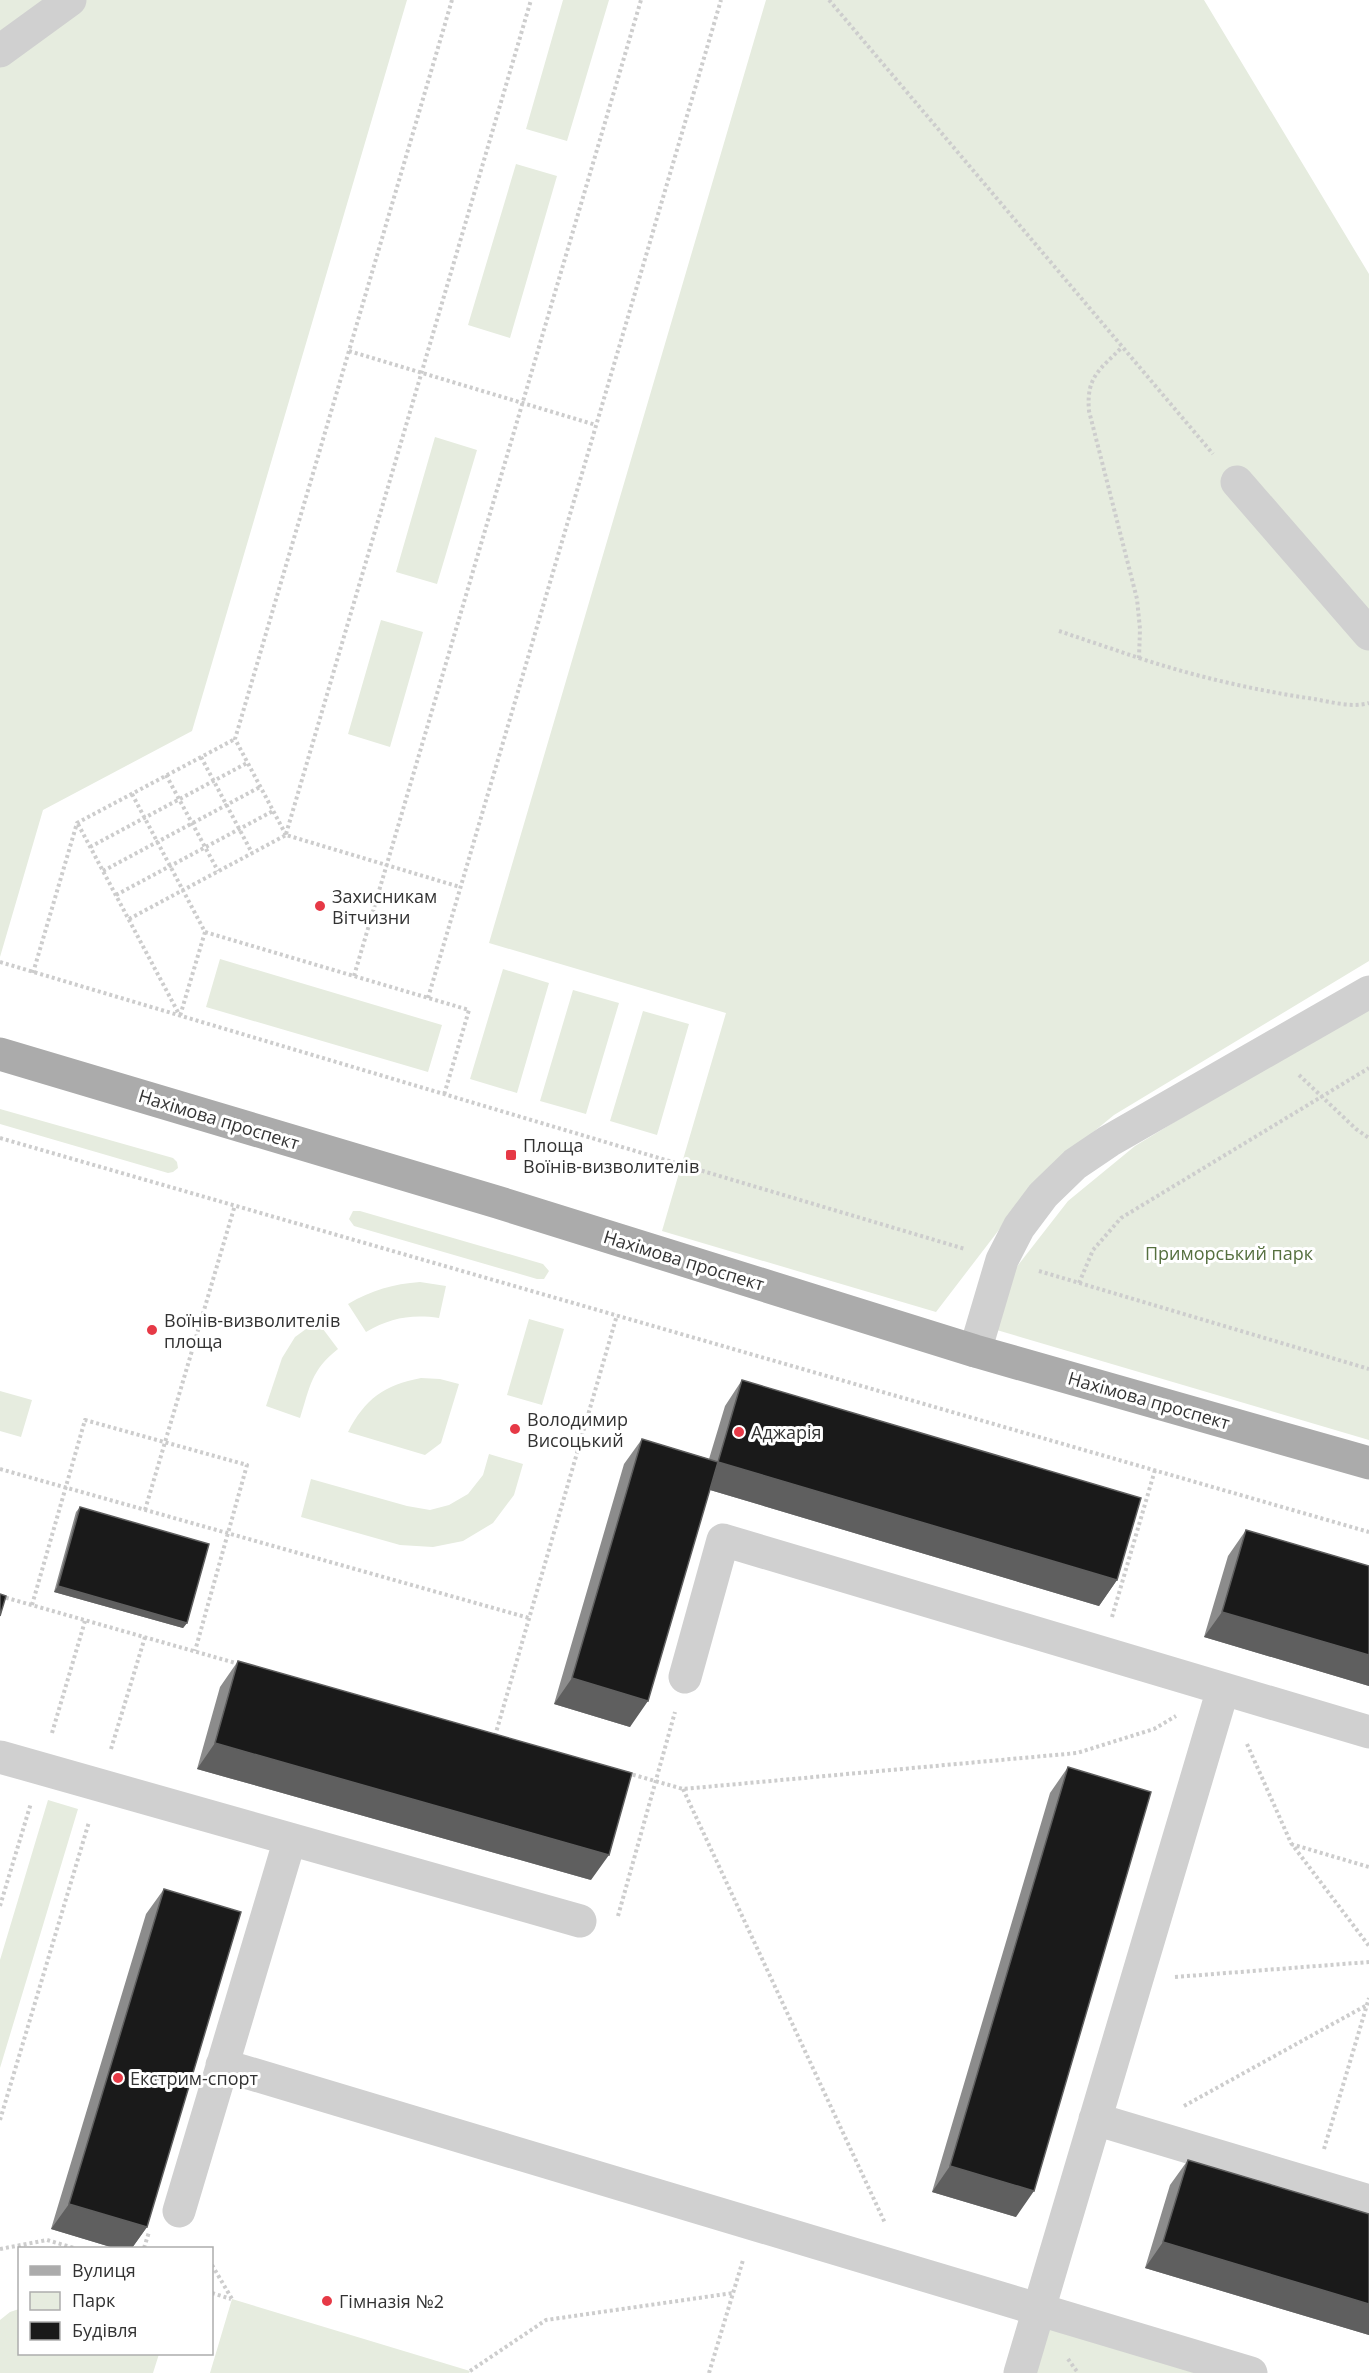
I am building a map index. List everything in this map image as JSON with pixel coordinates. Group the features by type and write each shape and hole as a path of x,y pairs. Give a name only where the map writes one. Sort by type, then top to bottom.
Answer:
{"main road":[{"name":"Нахімова проспект","path":"0,1054 508,1205 975,1351 1369,1463"}],"street":[{"path":"0,51 70,0"},
{"path":"1237,482 1369,634"},
{"path":"975,1351 1002,1260 1019,1227 1043,1196 1075,1164 1109,1141 1369,992"},
{"path":"685,1677 723,1540 1369,1732"},
{"path":"1020,2373 1223,1689"},
{"path":"0,1757 580,1921"},
{"path":"180,2211 290,1839"},
{"path":"222,2066 1251,2373"},
{"path":"1095,2119 1369,2201"}],"path":[{"path":"286,835 235,739 452,0"},
{"path":"286,835 531,0"},
{"path":"354,976 641,0"},
{"path":"428,998 721,0"},
{"path":"829,0 1237,482"},
{"path":"1122,346 1090,380 1087,394 1089,411 1137,599 1140,629 1139,658"},
{"path":"349,351 596,425"},
{"path":"1059,631 1185,674 1254,690 1338,703 1369,703"},
{"path":"33,973 77,823 235,739"},
{"path":"201,757 252,853"},
{"path":"90,847 248,763"},
{"path":"166,776 218,872"},
{"path":"103,871 260,787"},
{"path":"132,794 205,932 180,1016"},
{"path":"116,895 273,811"},
{"path":"77,823 180,1016"},
{"path":"129,919 286,835 460,887"},
{"path":"205,932 469,1011 444,1095"},
{"path":"0,963 1369,1369"},
{"path":"1274,1048 1321,1097 1369,1138"},
{"path":"1079,1283 1093,1250 1120,1218 1369,1068"},
{"path":"0,1138 1369,1533"},
{"path":"145,1510 235,1205"},
{"path":"506,1739 495,1736 617,1315"},
{"path":"32,1605 85,1420 247,1465 195,1651"},
{"path":"0,1469 529,1618"},
{"path":"1101,1653 1155,1470"},
{"path":"0,1596 241,1664"},
{"path":"0,2120 145,1637"},
{"path":"617,1919 685,1677"},
{"path":"621,1772 683,1789 1077,1753 1154,1729 1223,1689 1291,1843 1369,1946"},
{"path":"683,1789 907,2270"},
{"path":"1291,1843 1369,1867"},
{"path":"1137,1980 1369,1962"},
{"path":"1313,2184 1369,1998"},
{"path":"1137,2132 1367,2005"},
{"path":"709,2373 753,2224"},
{"path":"0,2249 47,2240 71,2247"},
{"path":"213,2267 232,2300 213,2293"},
{"path":"470,2371 546,2320 733,2293"},
{"path":"1062,2351 1078,2373"}],"green space":[{"path":"0,0 407,0 192,731 43,810 0,957"},
{"path":"563,0 609,0 567,141 526,129"},
{"path":"766,0 1204,0 1369,274 1369,961 1114,1115 1041,1175 936,1312 662,1231 726,1013 489,943"},
{"path":"516,164 557,176 510,338 468,325"},
{"path":"435,437 477,450 437,584 396,572"},
{"path":"381,620 423,632 390,747 348,734"},
{"path":"220,959 442,1025 428,1072 206,1007"},
{"path":"503,969 549,983 517,1093 470,1079"},
{"path":"573,990 619,1003 586,1114 540,1101"},
{"name":"Приморський парк","path":"1369,1004 1369,1440 973,1323 1068,1201 1135,1146"},
{"path":"643,1011 689,1024 657,1135 610,1121"},
{"path":"0,1109 173,1158 178,1168 168,1173 0,1124"},
{"path":"353,1211 360,1211 543,1264 549,1271 544,1279 537,1279 354,1226 349,1219"},
{"path":"420,1282 446,1286 439,1318 401,1318 366,1332 348,1304 383,1289"},
{"path":"529,1319 564,1329 542,1405 507,1395"},
{"path":"317,1321 338,1349 317,1372 309,1388 300,1418 266,1406 282,1358 295,1337"},
{"path":"421,1378 440,1379 459,1384 441,1443 425,1455 348,1432 361,1411 377,1395 396,1385"},
{"path":"0,1391 32,1400 21,1437 0,1431"},
{"path":"489,1454 523,1464 514,1495 493,1523 463,1541 433,1547 400,1545 301,1517 311,1479 407,1506 430,1510 449,1505 468,1494 483,1475"},
{"path":"48,1800 78,1809 0,2068 0,1960"},
{"path":"232,2299 470,2371 469,2373 210,2373"},
{"path":"18,2309 18,2355 159,2355 153,2373 0,2373 0,2320"},
{"path":"1047,2325 1207,2373 1033,2373"}],"building":[{"path":"742,1380 1141,1498 1117,1580 718,1462"},
{"path":"642,1439 718,1462 648,1701 572,1678"},
{"path":"80,1507 209,1544 187,1623 58,1586"},
{"path":"1246,1530 1369,1566 1369,1655 1222,1612"},
{"path":"0,1594 6,1596 0,1616"},
{"path":"238,1661 632,1773 609,1855 215,1743"},
{"path":"1068,1767 1151,1792 1034,2191 950,2166"},
{"path":"164,1889 241,1912 147,2227 69,2204"},
{"path":"1188,2160 1369,2214 1369,2304 1163,2242"}],"place":[{"name":"Захисникам Вітчизни","path":"320,906"},
{"name":"Площа Воїнів-визволителів","path":"511,1155"},
{"name":"Воїнів-визволителів площа","path":"152,1330"},
{"name":"Володимир Висоцький","path":"515,1429"},
{"name":"Аджарія","path":"739,1432"},
{"name":"Екстрим-спорт","path":"118,2078"},
{"name":"Гімназія №2","path":"327,2301"}]}
